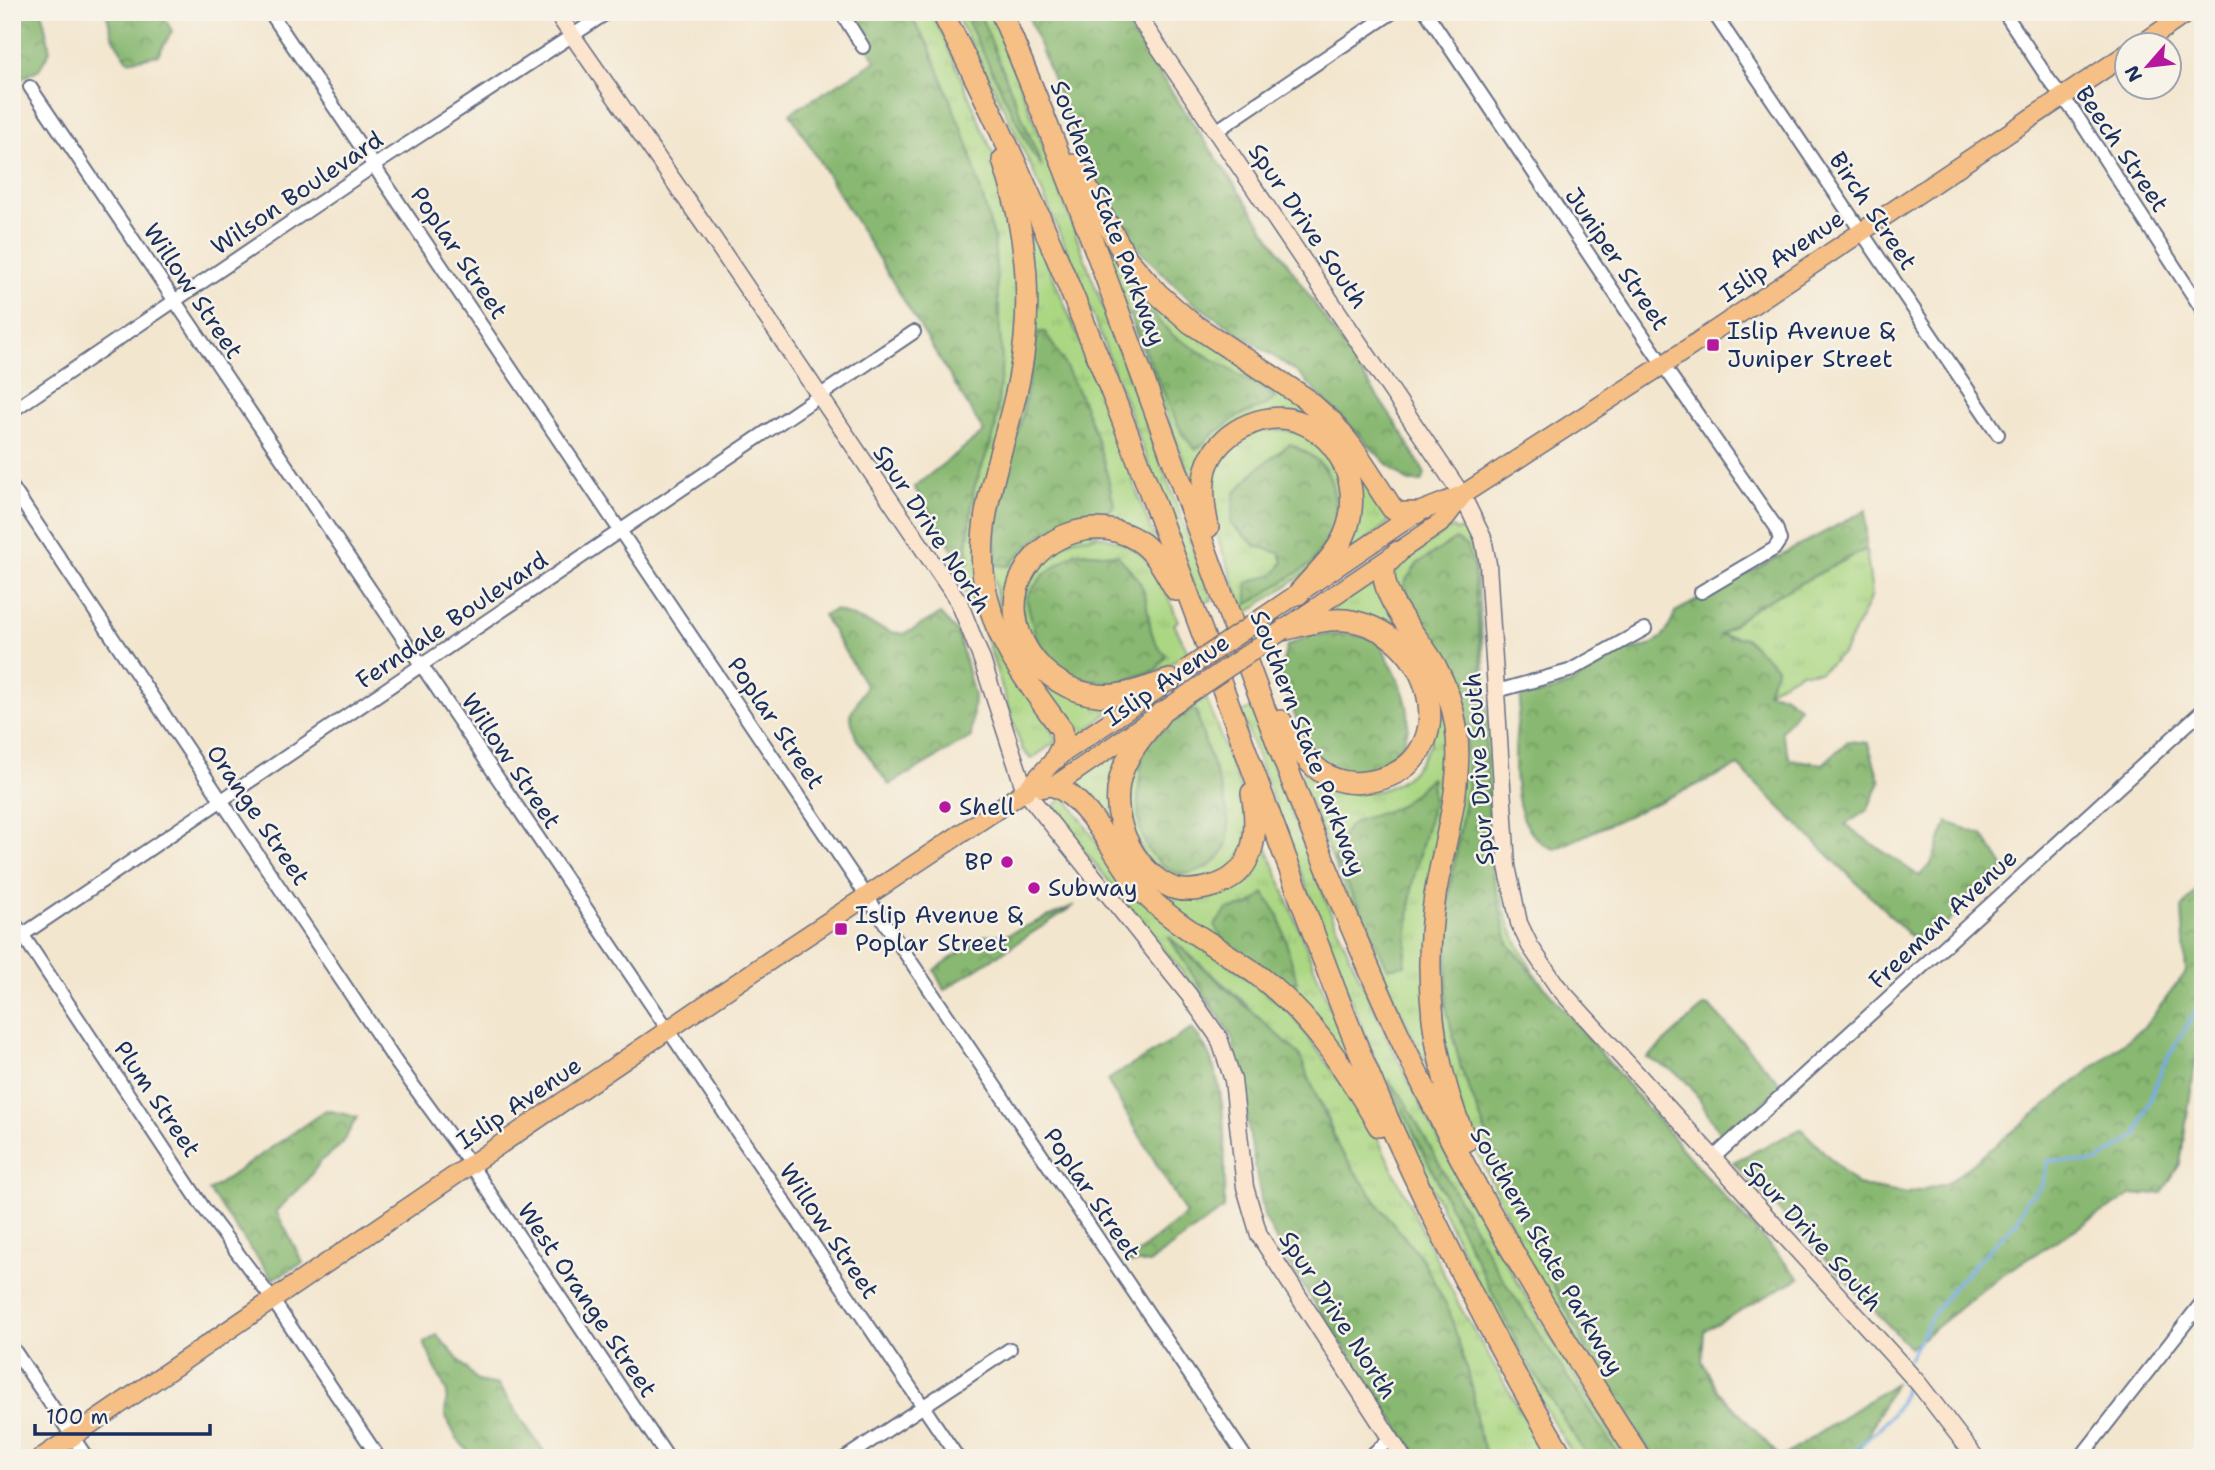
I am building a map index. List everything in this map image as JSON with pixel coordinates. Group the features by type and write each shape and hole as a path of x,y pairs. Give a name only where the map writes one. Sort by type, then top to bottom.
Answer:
{"highway":[{"path":"942,12 1012,150 1089,331 1361,1054 1437,1223"},
{"name":"Southern State Parkway","path":"1001,12 1028,76 1299,800 1388,1011 1434,1106 1527,1277 1640,1458"},
{"path":"1028,76 1127,259 1158,294 1191,323 1305,398 1332,422 1352,447 1392,508 1399,513 1416,513"},
{"path":"976,78 1017,203 1028,289 1019,380 986,510 983,550 985,590 995,625 1013,661 1062,730 1063,744 1056,758"},
{"path":"1217,577 1205,511 1203,486 1207,466 1218,447 1233,432 1252,422 1275,419 1296,421 1317,431 1334,447 1346,467 1352,499 1345,533 1335,552 1298,594"},
{"path":"1179,675 1120,695 1097,695 1075,690 1037,664 1023,645 1016,620 1016,595 1023,574 1036,556 1053,541 1072,532 1094,528 1116,531 1138,540 1158,559 1206,642"},
{"path":"1398,552 1385,565 1384,587 1435,665 1450,697 1456,728 1457,762 1453,797 1435,897 1430,943 1430,988 1435,1037 1445,1084 1460,1128 1527,1277"},
{"path":"1254,675 1300,754 1316,770 1335,780 1354,784 1376,781 1396,773 1413,760 1425,739 1431,718 1429,693 1409,653 1391,638 1352,621 1330,620 1283,630"},
{"path":"1160,714 1123,768 1118,790 1119,816 1127,842 1140,862 1156,879 1176,889 1197,891 1217,886 1236,876 1248,860 1255,842 1257,820 1244,746"},
{"path":"1054,786 1066,790 1077,800 1123,867 1150,898 1257,975 1304,1018 1329,1047 1361,1094 1437,1223 1563,1458"}],"main road":[{"path":"2159,32 2188,12"},
{"name":"Islip Avenue","path":"41,1458 866,895 1025,791 1056,758 1416,513 1462,495 1663,365 2114,62"},
{"name":"Islip Avenue","path":"1025,791 1054,786 1442,522 1462,495"}],"street":[{"name":"Poplar Street","path":"270,12 1246,1458"},
{"name":"Spur Drive North","path":"556,12 707,229 818,398 959,602 982,660 1025,791 1216,1032 1233,1080 1245,1187 1259,1235 1404,1458"},
{"name":"Wilson Boulevard","path":"12,411 375,165 608,12"},
{"path":"841,12 863,47"},
{"name":"Spur Drive South","path":"1135,12 1462,495 1483,538 1488,564 1507,866 1519,923 1542,965 1557,986 1712,1159 1919,1384 1976,1458"},
{"path":"1216,131 1393,12"},
{"name":"Juniper Street","path":"1426,12 1663,365 1776,527 1780,540 1774,550 1700,592"},
{"name":"Birch Street","path":"1713,12 1998,434"},
{"name":"Beech Street","path":"2004,12 2203,311"},
{"name":"Willow Street","path":"30,87 958,1458"},
{"name":"Ferndale Boulevard","path":"17,939 914,332"},
{"name":"Orange Street","path":"12,487 223,799 396,1062 471,1165"},
{"path":"1497,691 1569,671 1645,629"},
{"name":"Freeman Avenue","path":"1712,1159 2203,710"},
{"name":"Plum Street","path":"12,919 17,939 203,1207 272,1299 379,1458"},
{"name":"West Orange Street","path":"471,1165 668,1458"},
{"path":"2080,1458 2203,1301"},
{"path":"12,1348 87,1458"},
{"path":"845,1458 1010,1349"},
{"path":"1368,1458 1391,1439"}],"green space":[{"path":"12,12 42,12 50,51 39,69 12,84"},
{"path":"106,12 161,12 172,31 158,55 128,61 113,38"},
{"path":"846,12 907,12 928,44 968,145 994,238 1002,361 995,431 974,488 967,546 970,561 964,568 914,487 984,432 790,113 876,61"},
{"path":"907,12 930,12 943,35 1004,180 1015,230 1021,327 980,594 1057,741 1031,759 1022,749 981,622 956,574 970,561 967,546 974,488 995,431 1002,361 928,44"},
{"path":"954,12 993,12 1212,600 1200,604 1058,229 1026,155"},
{"path":"963,12 978,12 1042,166 1032,153"},
{"path":"1027,12 1118,12 1402,433 1425,474 1422,482 1409,482 1387,464 1297,372 1192,302 1119,230 1074,135"},
{"path":"1034,231 1092,370 1158,549 1115,526 1023,565 1021,656 1112,702 1112,709 1075,741 1001,625 988,540 1021,399 1027,232"},
{"path":"1110,244 1327,426 1391,517 1387,524 1346,557 1354,530 1323,432 1258,419 1198,480 1191,479 1102,245"},
{"path":"1134,311 1153,314 1172,335 1276,397 1264,406 1241,415 1196,450 1182,434 1130,316"},
{"path":"1038,332 1045,332 1079,394 1103,459 1114,505 1104,519 1075,520 1050,529 1029,545 1009,566 996,565 995,519 1022,417"},
{"path":"1259,430 1285,430 1308,436 1328,452 1343,478 1342,528 1313,568 1245,614 1208,510 1217,465 1235,444"},
{"path":"1290,444 1316,459 1328,475 1339,524 1311,564 1247,605 1247,583 1276,573 1283,562 1280,553 1256,546 1231,524 1235,493 1257,469"},
{"path":"1866,510 1866,549 1757,606 1720,635 1745,638 1777,667 1767,692 1783,695 1800,707 1781,732 1790,759 1823,764 1848,741 1868,743 1880,782 1867,810 1845,825 1919,876 1931,864 1947,822 1983,835 2004,868 1944,926 1918,943 1738,766 1555,849 1538,840 1527,825 1516,783 1516,736 1521,697 1564,687 1621,649 1649,646 1662,637 1675,612"},
{"path":"1453,527 1456,531 1466,527 1476,564 1504,909 1514,937 1536,976 1508,944 1492,873 1482,669 1473,565 1466,546 1408,601 1440,654 1465,722 1468,783 1449,894 1446,1006 1461,1068 1526,1235 1614,1399 1655,1458 1611,1399 1529,1262 1469,1134 1447,1068 1436,933 1462,733 1387,584 1390,569"},
{"path":"1100,536 1131,548 1151,566 1165,590 1178,621 1174,624 1188,652 1164,668 1115,691 1063,678 1024,631 1022,600 1030,572 1050,551 1073,539"},
{"path":"1456,539 1466,546 1473,565 1482,669 1492,873 1508,944 1702,1172 1799,1278 1704,1331 1702,1361 1718,1391 1781,1458 1655,1458 1614,1399 1526,1235 1461,1068 1446,1006 1449,894 1468,783 1465,722 1440,654 1408,601 1404,583 1418,563"},
{"path":"1866,549 1872,595 1844,652 1820,672 1801,672 1766,692 1745,638 1720,635 1757,606"},
{"path":"1076,552 1118,555 1138,579 1145,596 1154,640 1166,655 1156,670 1114,684 1066,675 1037,641 1026,598 1043,575"},
{"path":"1372,580 1425,659 1449,720 1451,766 1445,814 1434,1065 1428,1068 1361,930 1298,774 1305,772 1330,786 1344,790 1370,792 1384,789 1412,771 1431,743 1416,656 1335,615 1332,602"},
{"path":"835,610 891,632 905,634 940,614 958,633 974,696 971,737 889,785 856,738 850,715 866,686 823,615"},
{"path":"1349,634 1378,640 1399,680 1408,709 1405,738 1398,751 1363,777 1333,772 1305,743 1280,674 1287,646 1310,635"},
{"path":"1206,698 1249,812 1251,839 1226,878 1177,885 1149,869 1123,804 1135,754 1175,719"},
{"path":"1252,708 1336,924 1410,1084 1513,1275 1628,1458 1575,1458 1523,1370 1476,1279 1390,1094 1313,904 1241,713"},
{"path":"1187,711 1197,711 1227,810 1229,833 1223,852 1207,867 1179,875 1158,861 1147,847 1139,820 1138,805 1144,745"},
{"path":"1144,728 1112,812 1176,897 1194,898 1219,894 1236,882 1261,848 1267,848 1349,1055 1342,1058 1166,907 1073,788 1081,778 1079,775"},
{"path":"1431,778 1433,802 1412,885 1405,965 1388,968 1335,860 1339,843 1351,825 1401,804"},
{"path":"1065,796 1123,881 1290,1012 1370,1123 1460,1307 1548,1458 1488,1458 1478,1432 1473,1391 1423,1260 1382,1210 1338,1147 1324,1107 1242,1000 1170,938 1218,1016 1056,816 1051,809"},
{"path":"2203,881 2203,1050 2196,1057 2180,1164 2162,1193 2131,1195 2001,1275 1910,1348 1733,1162 1801,1129 1857,1185 1906,1194 1948,1183 2145,1026 2186,972 2182,909"},
{"path":"1264,893 1279,916 1297,982 1274,984 1222,939 1215,925 1227,910 1250,905"},
{"path":"1075,905 944,990 934,970 984,936 1006,935"},
{"path":"1168,936 1299,1054 1338,1147 1382,1210 1423,1260 1450,1313 1473,1391 1478,1432 1488,1458 1419,1458 1289,1265 1264,1216 1232,1037"},
{"path":"1704,1006 1709,1006 1782,1085 1724,1139 1687,1082 1665,1066 1647,1058"},
{"path":"1192,1029 1205,1047 1220,1090 1225,1139 1224,1208 1149,1263 1125,1263 1186,1214 1107,1080"},
{"path":"1388,1080 1402,1096 1499,1273 1621,1458 1588,1458 1521,1352"},
{"path":"326,1110 357,1117 342,1144 321,1161 304,1184 276,1211 303,1263 273,1279 209,1191"},
{"path":"437,1335 477,1381 498,1385 548,1458 474,1458 457,1439 445,1415 447,1393 424,1343"},
{"path":"1894,1384 1856,1458 1781,1458"}],"waterway":[{"path":"12,76 16,57 14,12"},
{"path":"1909,1359 1932,1316 1952,1288 2017,1221 2026,1200 2041,1187 2048,1160 2095,1163 2136,1136 2164,1064 2203,999"},
{"path":"1846,1458 1891,1415 1906,1384"}],"place":[{"name":"Islip Avenue & Juniper Street","path":"1713,345"},
{"name":"Shell","path":"945,807"},
{"name":"BP","path":"1007,862"},
{"name":"Subway","path":"1034,888"},
{"name":"Islip Avenue & Poplar Street","path":"841,929"}]}
